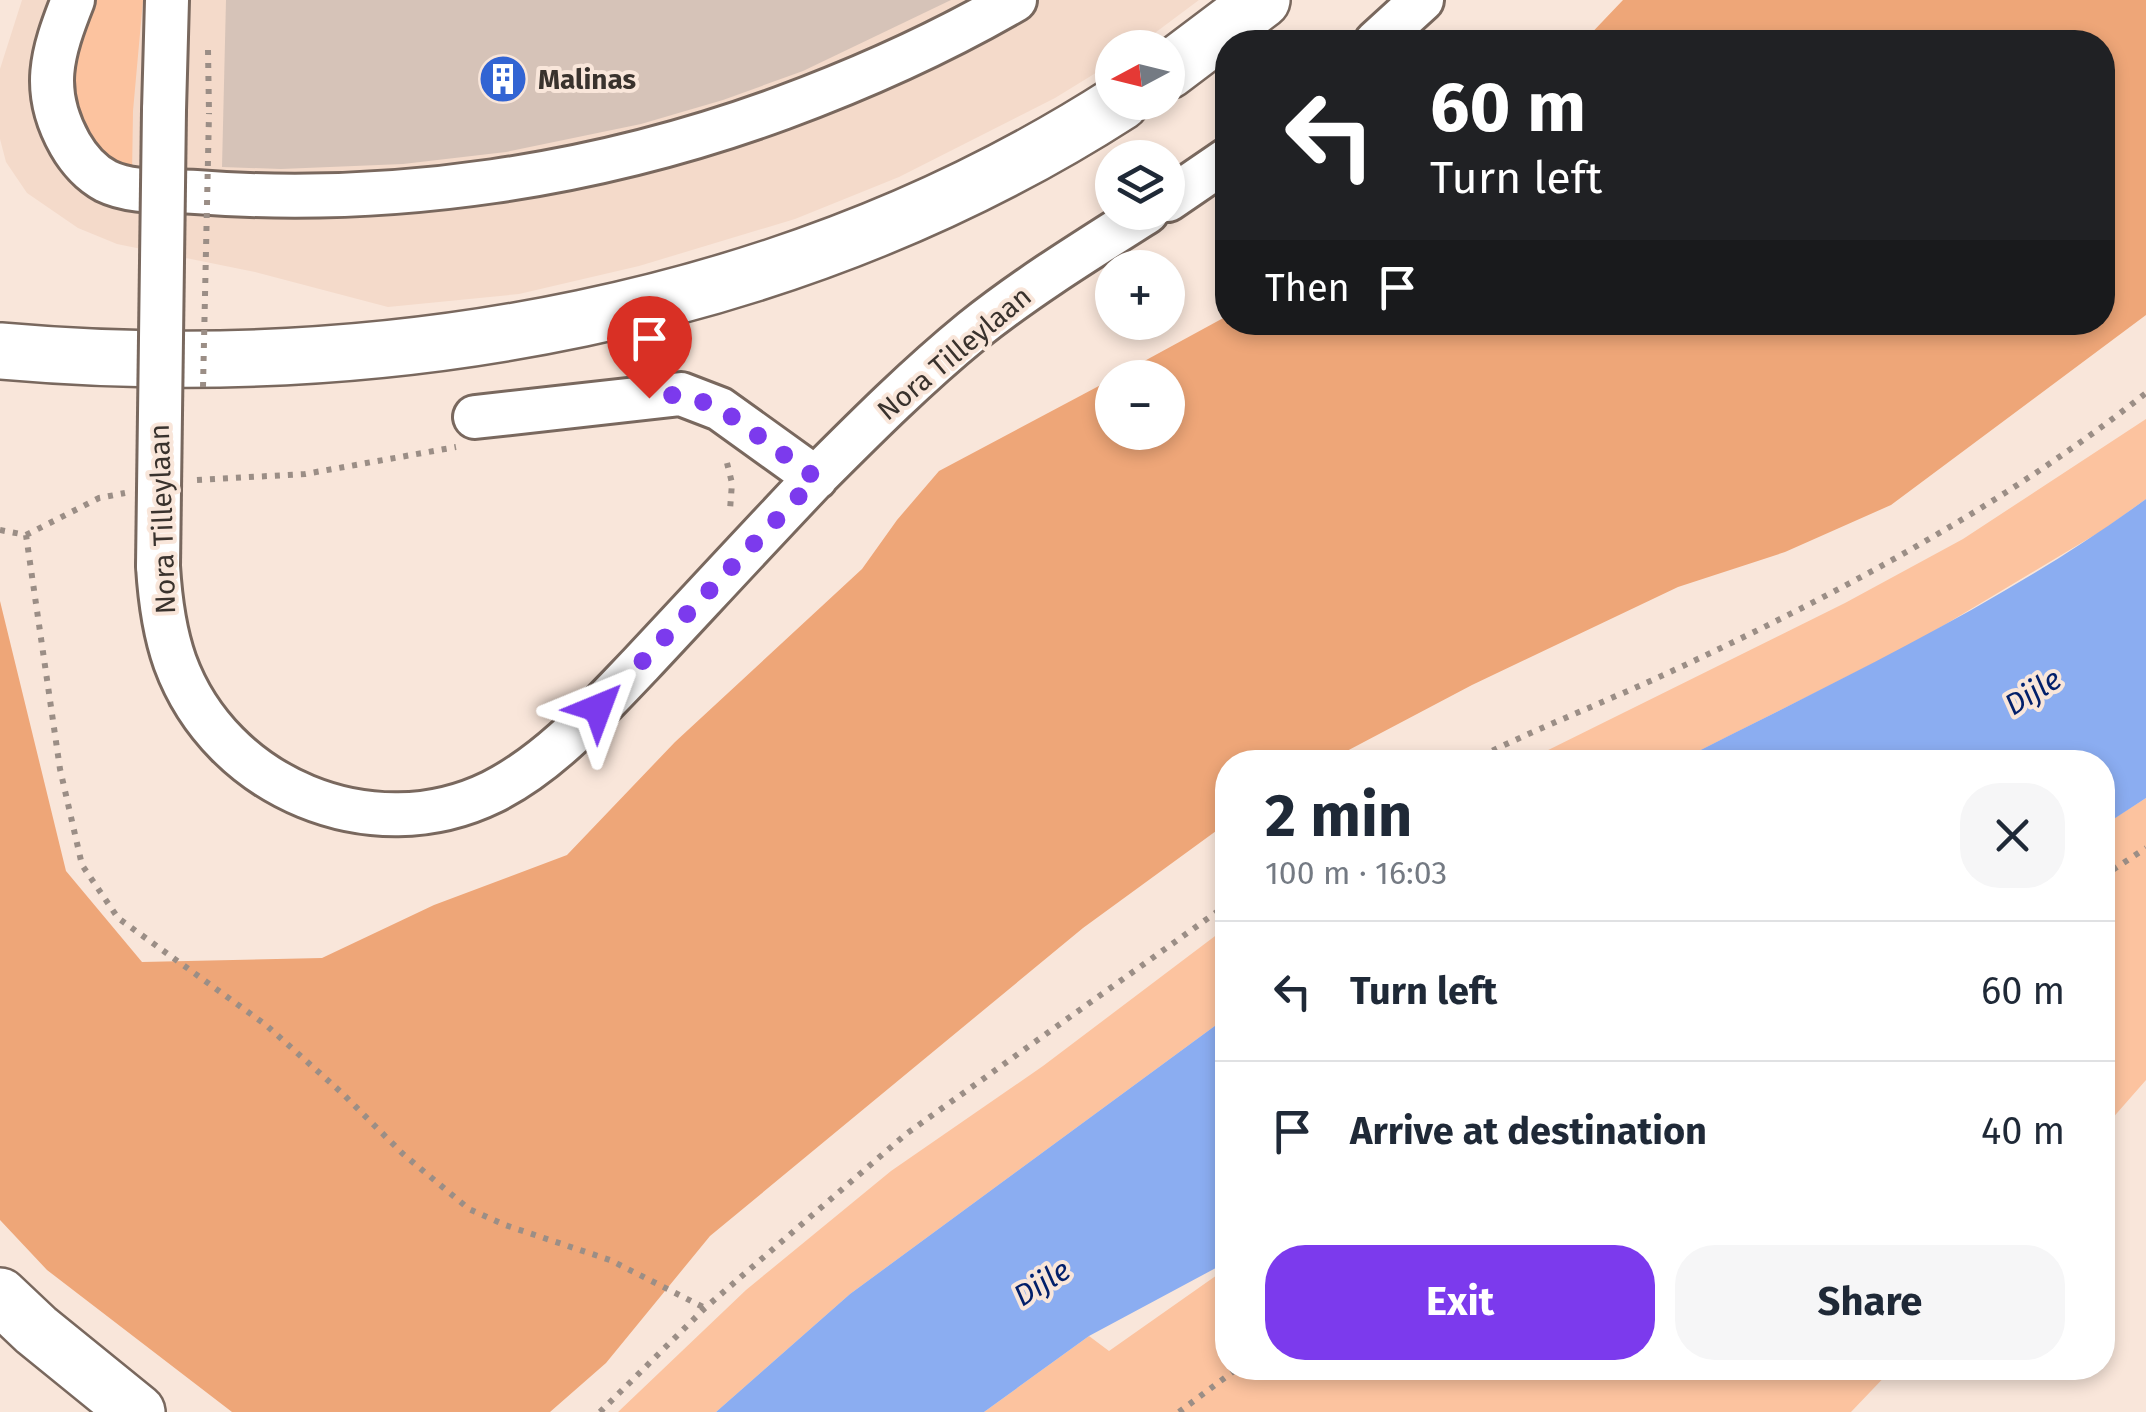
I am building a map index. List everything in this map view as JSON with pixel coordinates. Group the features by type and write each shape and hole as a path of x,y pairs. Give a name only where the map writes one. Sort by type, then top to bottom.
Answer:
{"highway":[{"path":"1222,30 1262,0"},
{"path":"1185,58 1215,36"},
{"path":"0,351 65,356 274,358 425,343 590,317 701,289 839,246 983,180 1095,117"},
{"path":"0,1296 136,1412"}],"street":[{"path":"73,0 52,66 51,100 59,125 77,157 105,180 128,188 259,197 431,188 541,174 616,157 782,108 916,55 1015,0"},
{"name":"Nora Tilleylaan","path":"167,0 158,566 162,615 175,663 198,707 234,751 283,787 326,806 378,814 428,812 493,791 523,773 598,708 908,386 975,328 1119,230"},
{"path":"1389,30 1422,0"},
{"path":"1185,188 1215,168"},
{"path":"472,431 681,394 720,408 816,478"}],"path":[{"path":"202,388 209,114 207,38"},
{"path":"1494,750 1702,656 1884,564 2085,441 2146,393"},
{"path":"187,482 305,474 472,431"},
{"path":"721,454 732,482 733,498 724,524"},
{"path":"200,486 201,466"},
{"path":"0,530 26,535 99,498 134,492"},
{"path":"26,535 60,769 82,865 118,918 266,1025 342,1092 403,1154 469,1209 610,1260 704,1308"},
{"path":"2115,868 2146,848"},
{"path":"600,1412 704,1308 906,1134 1215,913"},
{"path":"1179,1412 1222,1380"}],"shaded area":[{"path":"22,0 1199,0 1159,30 1095,30 1095,73 1055,98 899,177 795,219 639,266 519,294 388,307 255,272 117,244 78,228 27,193 6,162 0,139 0,69"},
{"path":"84,0 143,0 133,111 132,175 86,143 68,97"},
{"path":"1623,0 2146,0 2146,315 1891,505 1785,552 1678,587 1472,685 1349,750 1215,750 1215,832 1083,928 710,1236 606,1363 550,1412 232,1412 47,1270 0,1220 0,601 66,871 142,962 322,958 434,905 567,855 675,742 862,569 939,471 1095,388 1095,450 1185,450 1185,360 1146,360 1215,323 1215,335 2115,335 2115,30 1594,30"},
{"path":"2146,419 2146,499 2103,530 1916,642 1701,750 1548,750 1845,603 1963,539"},
{"path":"2146,798 2146,1080 2115,1115 2115,818"},
{"path":"1215,936 1215,1026 850,1294 716,1412 618,1412 746,1290 891,1171 1043,1066"},
{"path":"1215,1276 1215,1380 1882,1380 1851,1412 984,1412 1089,1336 1109,1351"}],"water":[{"name":"Dijle","path":"2146,499 2146,798 2115,818 2115,750 1701,750 1976,607"},
{"name":"Dijle","path":"1215,1026 1215,1268 1089,1336 984,1412 716,1412 850,1294"}],"building":[{"name":"Malinas","path":"226,0 951,0 803,71 641,124 506,152 403,164 281,169 222,167"}],"place":[{"name":"Malinas","path":"503,79"}],"route":[{"path":"598,708 816,478 720,408 681,394 649,398"}]}
